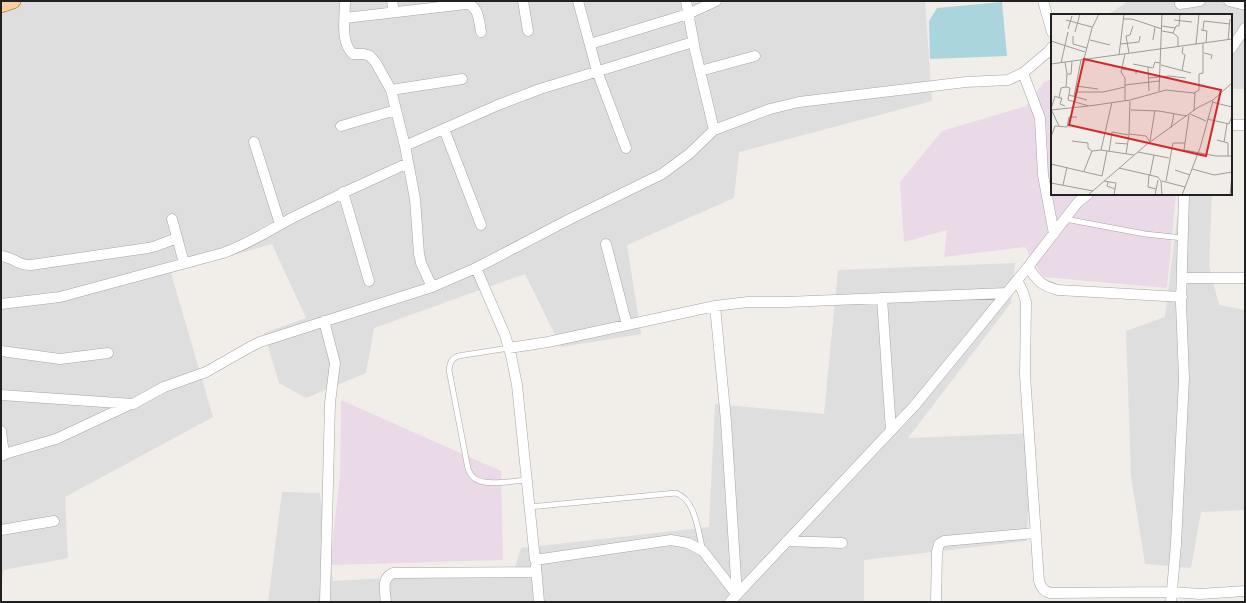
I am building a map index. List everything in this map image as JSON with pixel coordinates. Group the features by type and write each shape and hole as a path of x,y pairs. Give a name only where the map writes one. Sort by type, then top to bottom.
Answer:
{"main road":[{"path":"1,5 13,1"}],"street":[{"path":"345,1 345,41 348,49 353,54 364,54 370,56 376,63 391,90 405,146 415,199 419,254 421,263 432,286"},
{"path":"392,1 394,12"},
{"path":"523,1 528,31"},
{"path":"578,1 597,71 626,148"},
{"path":"686,1 693,42 714,130"},
{"path":"590,44 688,14 716,1"},
{"path":"1043,1 1051,29"},
{"path":"1180,4 1200,1"},
{"path":"1229,1 1245,5"},
{"path":"345,18 472,4 477,11 481,32"},
{"path":"1232,48 1245,28"},
{"path":"405,146 498,105 540,89 693,42"},
{"path":"1,431 2,455 56,439 133,404 164,387 206,372 255,344 432,286 476,268 570,219 662,174 689,154 714,130 770,109 799,102 966,82 1008,80 1023,73 1051,48"},
{"path":"700,71 755,56"},
{"path":"1023,73 1040,118 1043,175 1054,234"},
{"path":"391,90 462,79"},
{"path":"341,126 396,110"},
{"path":"1232,125 1245,125"},
{"path":"444,129 481,225"},
{"path":"254,142 280,224"},
{"path":"1,304 60,297 238,248 280,224 343,192 408,164"},
{"path":"343,192 370,281"},
{"path":"734,598 916,404 1028,267 1078,202 1087,195"},
{"path":"1171,597 1176,544 1184,378 1182,297 1184,195"},
{"path":"172,219 184,263"},
{"path":"1,256 9,257 24,266 148,248 177,238"},
{"path":"606,244 627,325"},
{"path":"1028,267 1039,283 1058,290 1182,297"},
{"path":"476,268 505,335 517,385 539,602"},
{"path":"1182,278 1245,278"},
{"path":"1017,280 1026,302 1025,375 1039,581 1041,586 1045,591 1050,593 1171,597 1245,591"},
{"path":"509,348 548,342 715,306 748,302 786,302 1006,293"},
{"path":"882,298 891,431"},
{"path":"715,306 726,421 734,598"},
{"path":"324,322 334,363 330,403 325,602"},
{"path":"1,351 60,359 108,353"},
{"path":"1,395 133,404"},
{"path":"1,530 54,521"},
{"path":"936,602 937,552 940,544 944,541 1036,533"},
{"path":"535,560 671,540 688,543 703,551 734,598"},
{"path":"787,541 842,543"},
{"path":"386,602 384,581 393,573 536,572"}],"lane":[{"path":"1065,219 1145,234 1183,238"},
{"path":"509,348 458,356 453,358 450,363 449,370 468,469 472,477 485,482 526,480"},
{"path":"529,507 676,493 682,495 689,502 693,511 703,551"}],"shaded area":[{"path":"1,1 925,1 932,101 739,152 734,198 627,245 641,334 561,347 525,274 374,328 366,373 306,398 279,383 264,333 306,318 272,244 171,273 213,417 65,497 68,558 4,570 1,582"},
{"path":"1129,1 1245,1 1245,89 1232,89 1232,14 1109,14"},
{"path":"1051,79 1051,195 1176,195 1167,288 1043,277 1025,247 944,257 947,230 904,242 900,182 942,131 1026,106 1044,82"},
{"path":"1180,195 1212,195 1209,266 1219,305 1245,310 1245,510 1201,512 1191,568 1145,564 1131,476 1126,331 1165,317"},
{"path":"1015,263 1011,303 908,438 1035,433 1026,541 864,560 864,602 268,602 282,492 320,493 333,581 514,571 521,548 709,527 715,404 824,414 838,270"},
{"path":"341,400 501,471 503,560 330,565 340,476"}],"water":[{"path":"1002,2 1007,56 930,59 929,21 937,8"}]}
